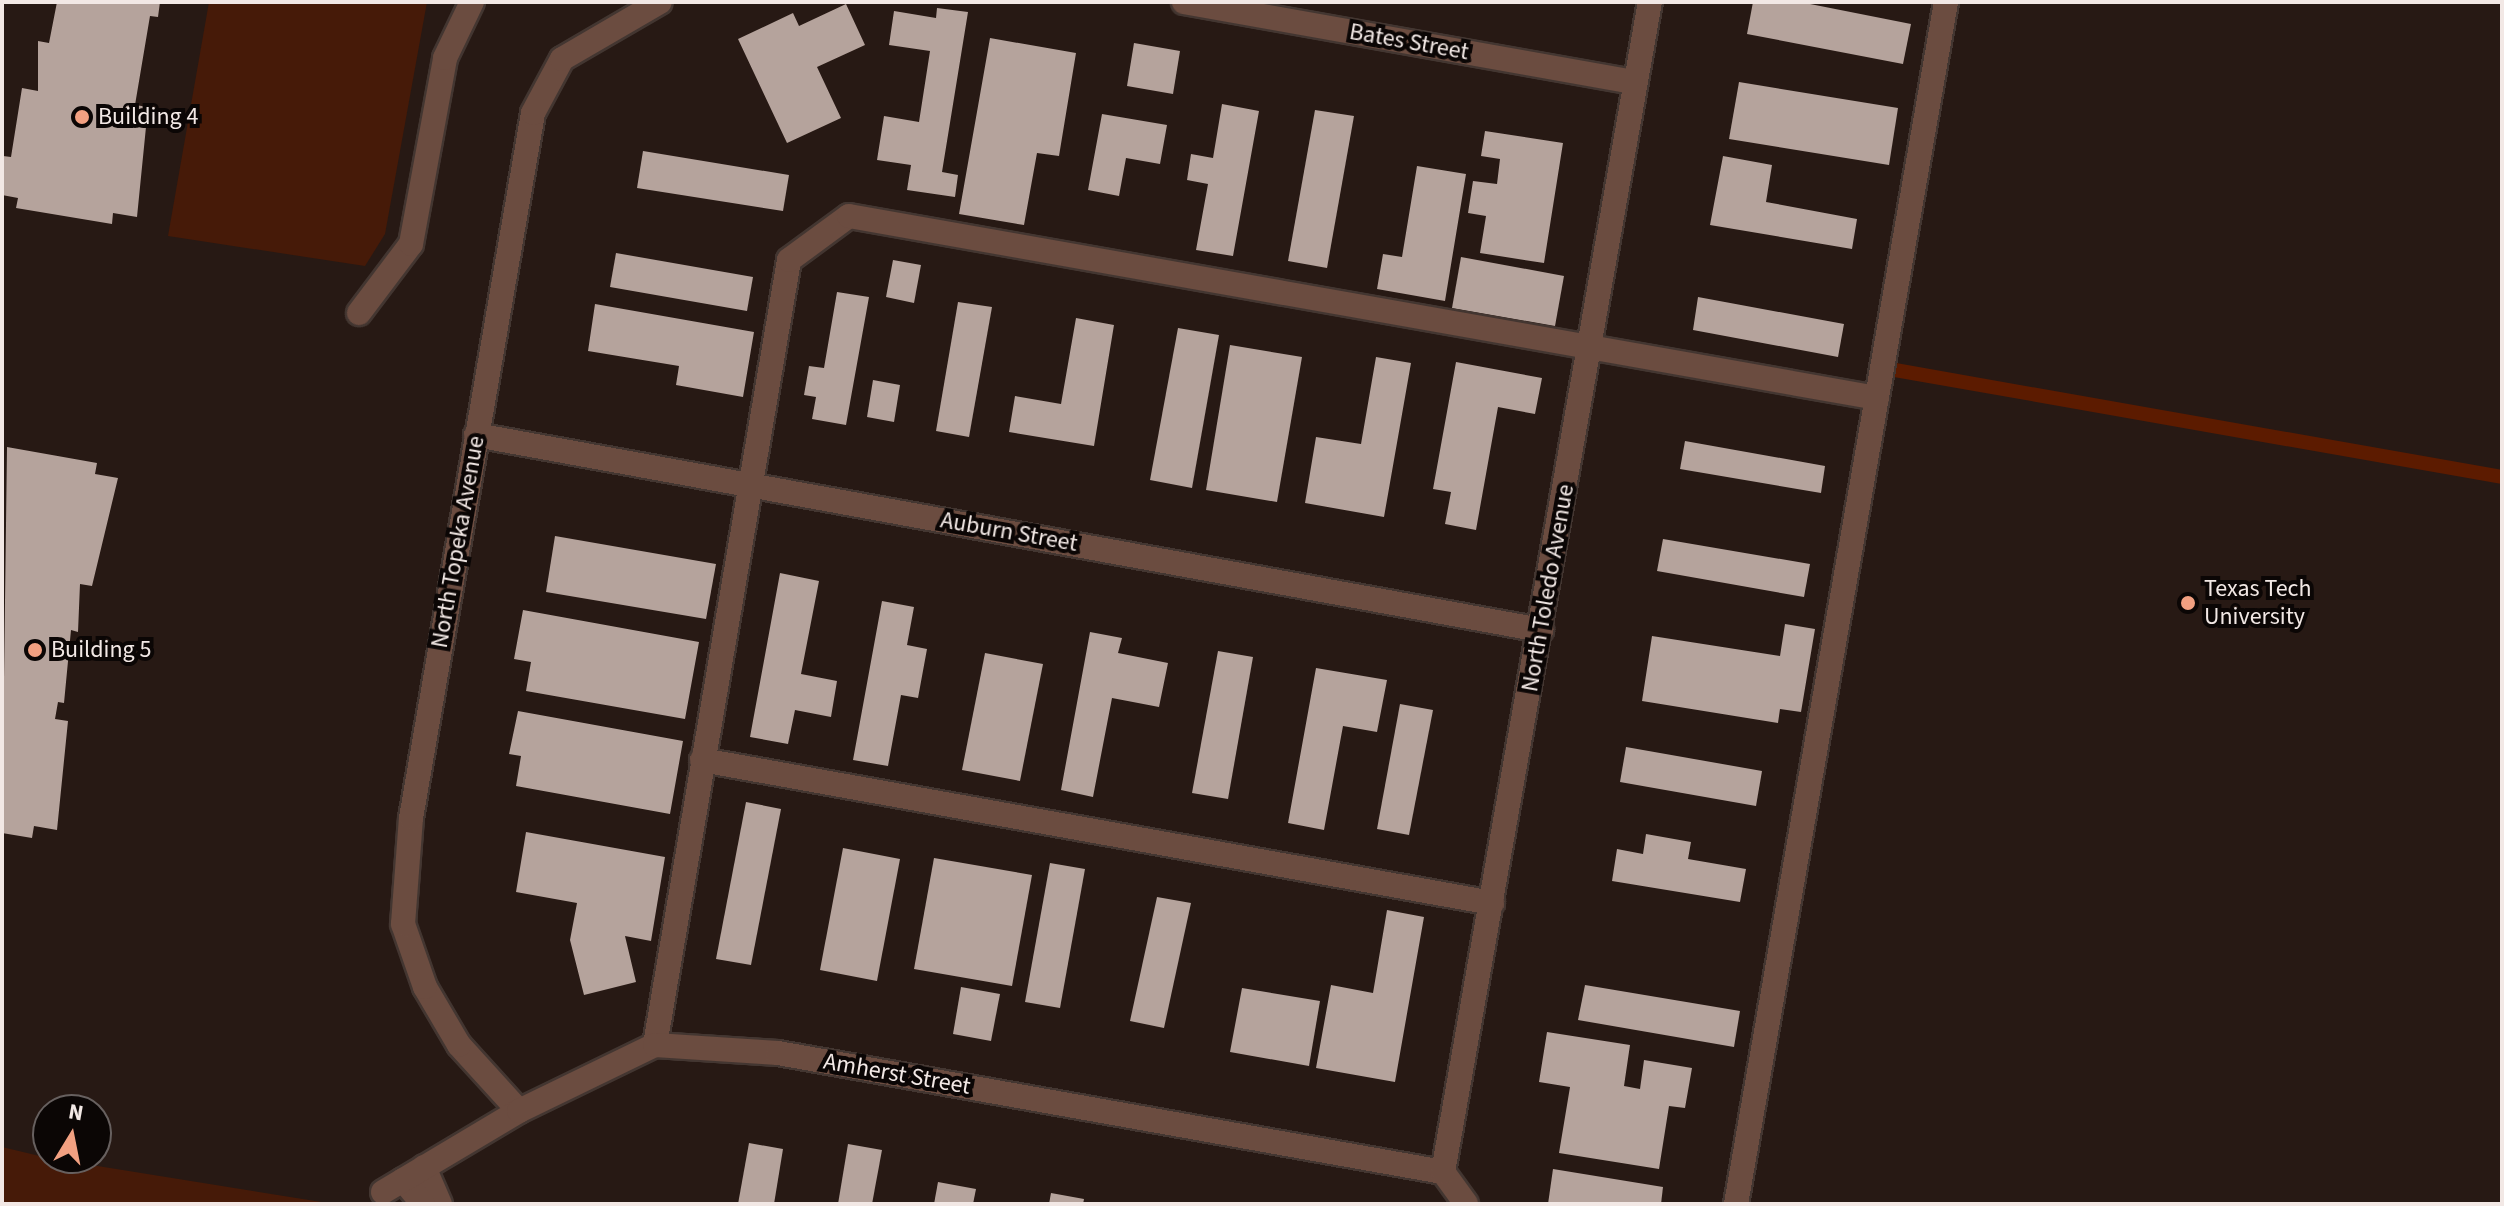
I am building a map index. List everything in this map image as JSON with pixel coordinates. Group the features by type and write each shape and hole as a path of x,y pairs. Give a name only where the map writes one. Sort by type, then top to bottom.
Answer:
{"street":[{"path":"359,313 411,244 445,58 472,2"},
{"name":"North Topeka Avenue","path":"519,1111 459,1045 425,987 403,924 411,818 533,113 562,59 660,2"},
{"name":"Bates Street","path":"1184,2 1635,82"},
{"name":"North Toledo Avenue","path":"1443,1172 1650,2"},
{"path":"1736,1204 1946,2"},
{"path":"655,1045 789,260 849,216 1877,398"},
{"name":"Auburn Street","path":"476,435 1541,630"},
{"path":"702,760 1492,903"},
{"name":"Amherst Street","path":"423,1204 393,1186 519,1111 655,1045 778,1053 1443,1172"},
{"path":"424,1167 440,1204"},
{"path":"1443,1172 1466,1204"}],"shaded area":[{"path":"209,2 427,2 385,234 365,266 168,236"},
{"path":"2,1147 32,1154 32,1174 112,1174 112,1168 334,1204 2,1204"}],"building":[{"name":"Building 4","path":"57,2 160,2 158,17 150,16 135,105 148,107 137,217 113,213 112,224 16,208 18,198 2,195 3,156 11,157 22,88 38,91 38,41 49,43"},
{"path":"1753,2 1800,2 1911,24 1903,64 1747,34"},
{"path":"846,4 865,45 817,67 841,118 787,143 738,39 793,13 799,26"},
{"path":"937,8 968,12 942,172 958,175 955,197 907,190 911,165 877,160 884,116 919,122 930,51 889,45 894,11 936,18"},
{"path":"990,38 1076,53 1059,156 1037,153 1024,225 959,214"},
{"path":"1134,43 1180,51 1173,94 1127,86"},
{"path":"1739,82 1898,108 1889,165 1729,139"},
{"path":"1222,104 1259,111 1233,256 1196,250 1208,184 1187,180 1191,154 1213,158"},
{"path":"1315,110 1354,116 1327,268 1288,261"},
{"path":"1102,114 1167,125 1160,164 1126,158 1119,196 1088,190"},
{"path":"1485,131 1563,143 1544,263 1480,253 1486,216 1468,213 1473,181 1497,184 1500,159 1481,156"},
{"path":"643,151 789,175 783,211 637,188"},
{"path":"1723,156 1772,165 1766,202 1857,219 1852,249 1710,225"},
{"path":"1417,166 1466,174 1445,301 1377,289 1383,254 1402,257"},
{"path":"616,253 753,277 747,311 610,287"},
{"path":"1461,257 1564,276 1555,326 1452,308"},
{"path":"893,260 921,265 914,303 886,297"},
{"path":"837,292 869,297 846,425 812,419 816,397 804,395 809,366 824,368"},
{"path":"1698,297 1844,324 1838,357 1693,330"},
{"path":"958,302 992,307 969,437 936,431"},
{"path":"595,304 754,332 743,397 676,385 679,366 588,351"},
{"path":"1076,318 1114,325 1094,446 1009,432 1015,396 1061,404"},
{"path":"1178,328 1219,335 1192,488 1150,480"},
{"path":"1230,345 1302,357 1277,502 1206,490"},
{"path":"1376,357 1411,363 1384,517 1305,503 1316,437 1361,444"},
{"path":"1456,362 1542,378 1535,414 1498,407 1476,530 1445,524 1451,492 1433,489"},
{"path":"873,380 900,385 894,422 867,417"},
{"path":"1685,441 1825,466 1821,493 1680,469"},
{"name":"Building 5","path":"7,447 97,463 95,474 118,478 92,586 80,584 78,632 71,630 64,703 58,702 55,719 68,721 57,830 34,826 32,838 2,833"},
{"path":"555,536 716,564 706,619 546,592"},
{"path":"1663,539 1810,564 1804,597 1657,571"},
{"path":"780,573 819,581 801,674 837,681 831,717 795,710 788,744 750,737"},
{"path":"882,601 914,607 907,645 927,649 918,698 901,695 888,766 853,760"},
{"path":"523,610 699,642 685,719 526,691 531,662 514,659"},
{"path":"1785,624 1815,629 1801,712 1780,709 1778,723 1642,701 1652,636 1780,656"},
{"path":"1090,632 1122,638 1118,653 1168,663 1159,707 1112,698 1093,797 1061,790"},
{"path":"1218,651 1253,657 1228,799 1192,793"},
{"path":"985,653 1043,664 1020,781 962,770"},
{"path":"1316,668 1387,680 1377,732 1343,726 1324,830 1288,823"},
{"path":"1400,704 1433,710 1409,835 1377,829"},
{"path":"518,711 683,741 670,814 516,786 521,756 509,754"},
{"path":"1626,747 1762,771 1756,806 1620,782"},
{"path":"746,802 781,809 751,965 716,959"},
{"path":"526,832 665,857 651,941 625,936 636,982 584,995 570,940 577,903 516,892"},
{"path":"1646,834 1691,842 1688,859 1746,869 1740,902 1612,881 1617,849 1643,854"},
{"path":"843,848 900,859 877,981 820,970"},
{"path":"934,858 1032,875 1012,986 914,969"},
{"path":"1050,863 1085,869 1060,1008 1025,1002"},
{"path":"1157,897 1191,903 1164,1028 1130,1021"},
{"path":"1387,910 1424,917 1395,1082 1316,1068 1331,985 1373,993"},
{"path":"1585,985 1740,1011 1734,1047 1578,1020"},
{"path":"961,987 1000,994 991,1041 953,1034"},
{"path":"1242,988 1320,1001 1309,1066 1230,1052"},
{"path":"1547,1032 1630,1045 1624,1086 1640,1089 1644,1060 1692,1068 1685,1108 1669,1106 1659,1169 1559,1153 1570,1087 1539,1082"},
{"path":"749,1143 783,1149 774,1204 738,1204"},
{"path":"848,1144 882,1150 872,1204 838,1204"},
{"path":"1553,1169 1663,1187 1661,1204 1548,1204"},
{"path":"938,1182 976,1189 973,1204 934,1204"},
{"path":"1051,1193 1084,1199 1083,1204 1049,1204"}],"waterway":[{"path":"1895,370 2502,477"}],"place":[{"name":"Building 4","path":"82,117"},
{"name":"Texas Tech University","path":"2188,603"},
{"name":"Building 5","path":"35,650"}]}
